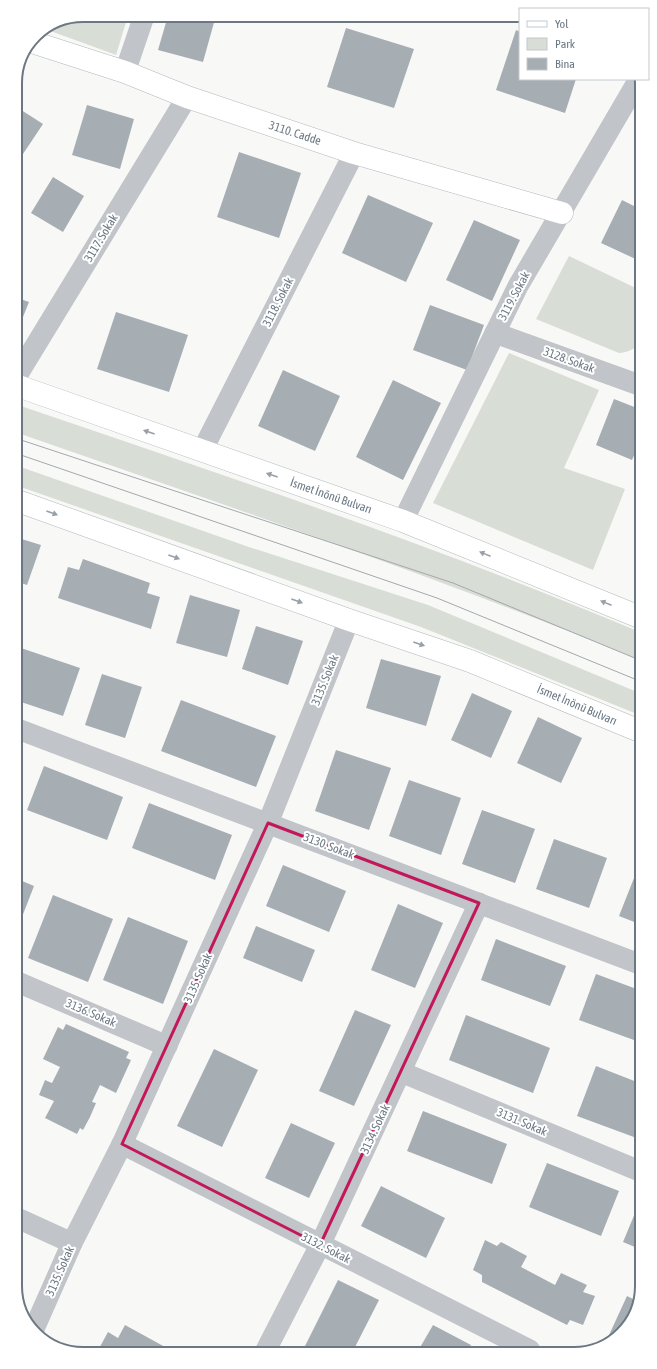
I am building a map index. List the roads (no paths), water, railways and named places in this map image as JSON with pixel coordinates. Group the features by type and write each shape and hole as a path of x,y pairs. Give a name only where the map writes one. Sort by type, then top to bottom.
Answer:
{"main road":[{"name":"3110. Cadde","path":"37,44 125,72 187,97 354,153 562,213"},
{"name":"İsmet İnönü Bulvarı","path":"22,387 403,521 635,615"},
{"name":"İsmet İnönü Bulvarı","path":"22,503 349,620 470,661 635,729"}],"street":[{"path":"125,72 142,22"},
{"name":"3119. Sokak","path":"403,521 518,286 635,86"},
{"name":"3117. Sokak","path":"22,368 187,97"},
{"name":"3118. Sokak","path":"202,451 354,153"},
{"name":"3128. Sokak","path":"495,333 635,383"},
{"name":"3135. Sokak","path":"36,1324 72,1243 122,1144 268,823 349,620"},
{"name":"3130. Sokak","path":"22,731 635,962"},
{"name":"3134. Sokak","path":"268,1347 320,1245 479,903"},
{"name":"3136. Sokak","path":"22,984 167,1046"},
{"name":"3131. Sokak","path":"401,1072 635,1169"},
{"name":"3132. Sokak","path":"122,1144 320,1245 505,1344 518,1347"},
{"path":"22,1220 72,1243"}],"tram line":[{"path":"22,440 453,583 635,658"},
{"path":"22,455 437,598 635,679"}]}
